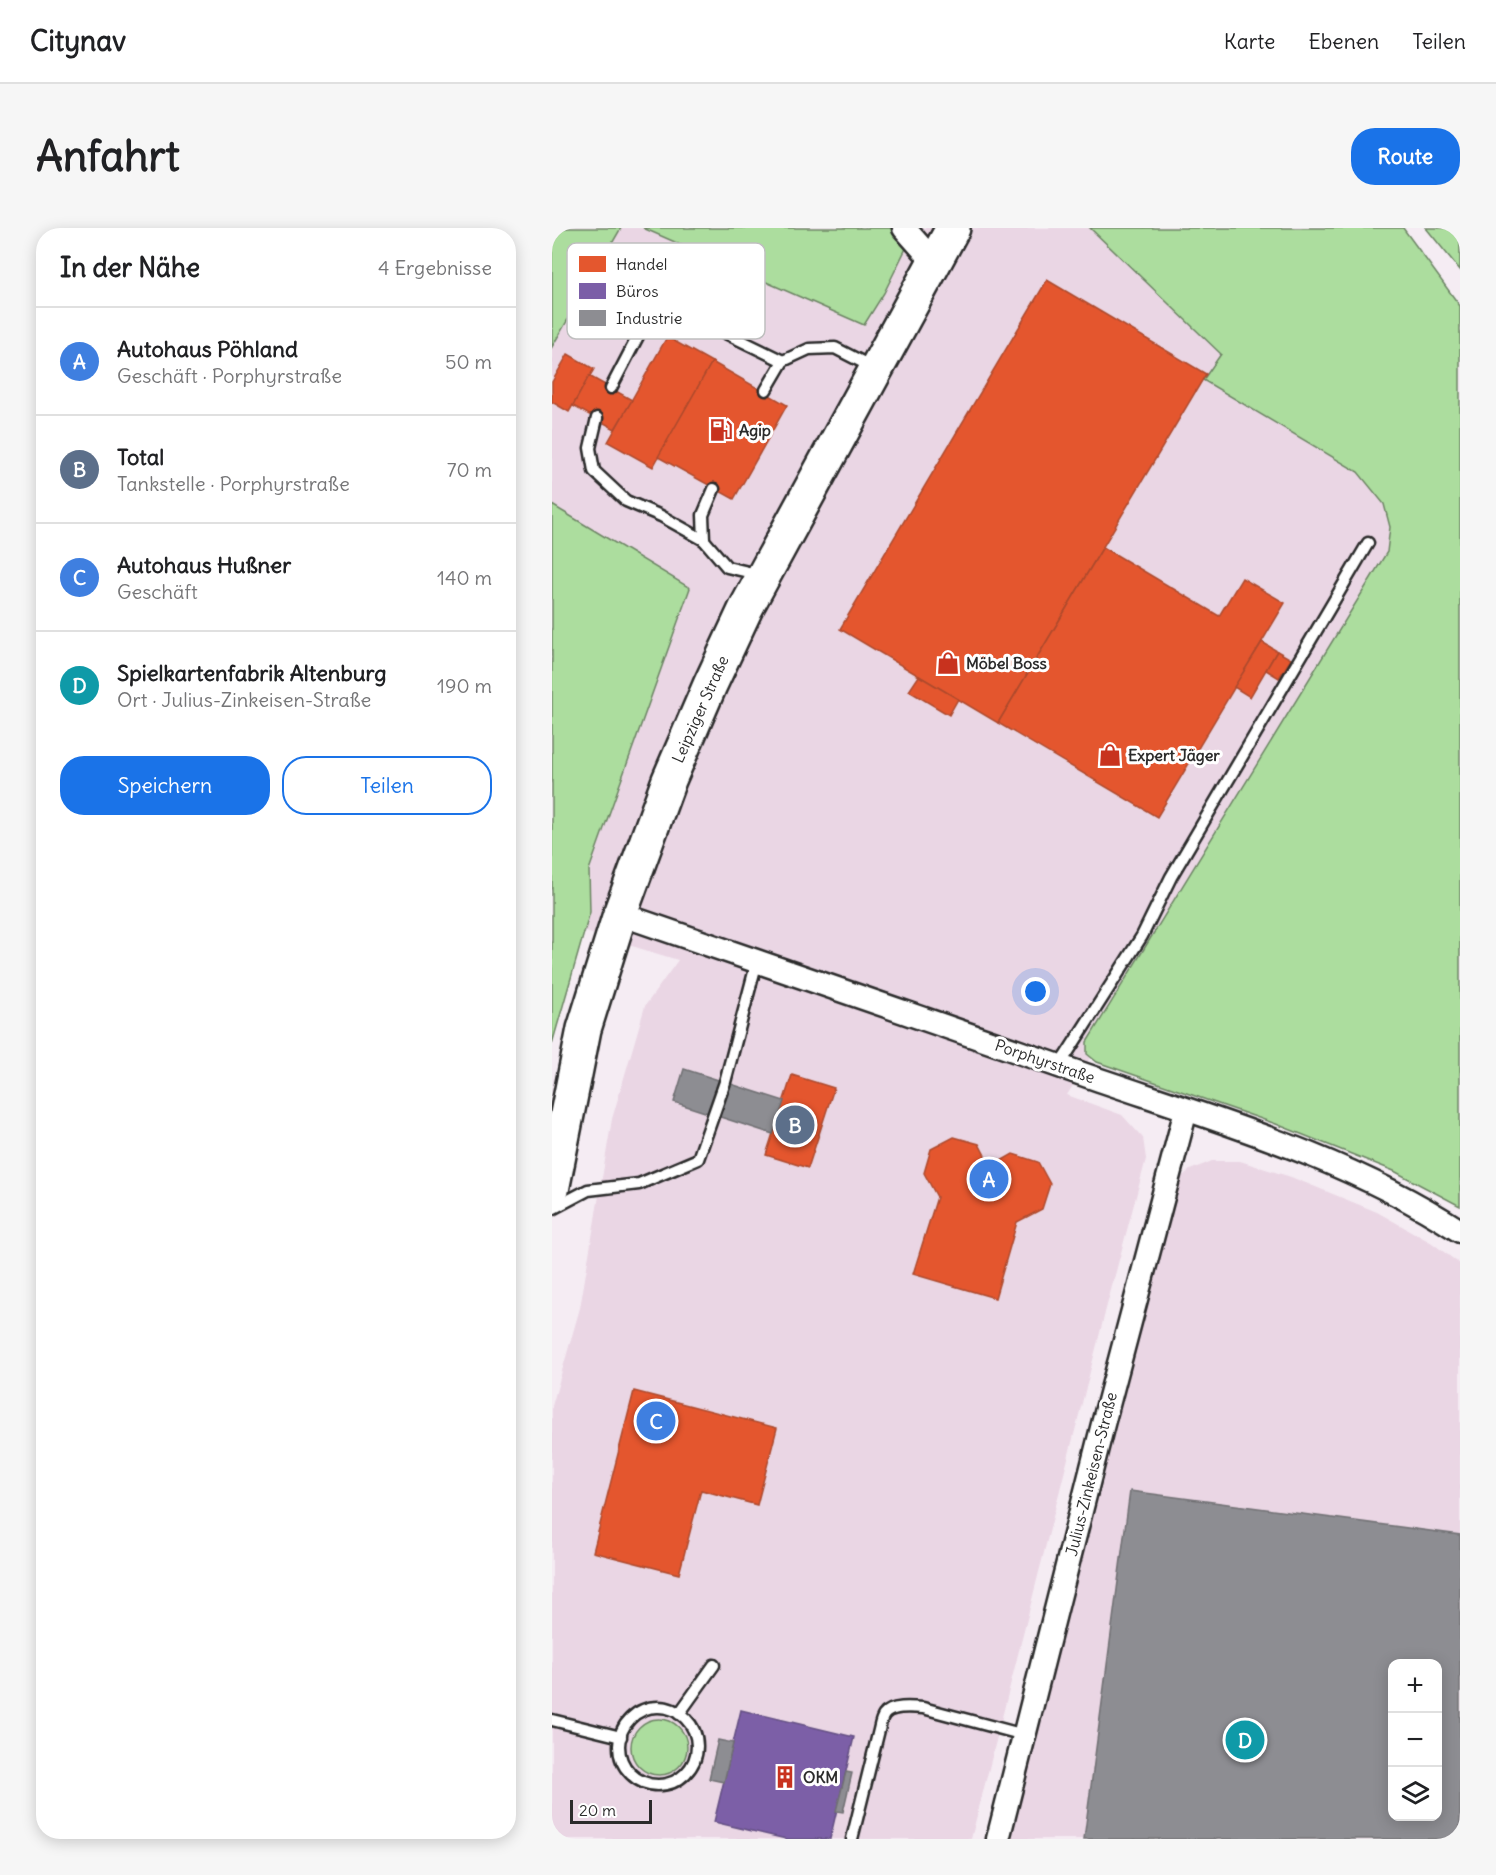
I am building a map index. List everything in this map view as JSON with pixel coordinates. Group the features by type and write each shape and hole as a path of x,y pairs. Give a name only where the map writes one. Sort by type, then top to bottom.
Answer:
{"main road":[{"name":"Leipziger Straße","path":"552,1190 584,1029 620,914 669,780 710,685 764,576 953,228"}],"street":[{"path":"904,228 934,263"},
{"name":"Porphyrstraße","path":"620,914 1333,1163 1423,1207 1460,1231"},
{"name":"Julius-Zinkeisen-Straße","path":"998,1839 1186,1110"}],"lane":[{"path":"611,388 637,339"},
{"path":"738,339 783,361"},
{"path":"766,390 783,361 809,349 835,348 875,369"},
{"path":"597,418 590,448 594,471 626,501 661,516 704,540 728,567 764,576"},
{"path":"704,540 703,515 714,489"},
{"path":"1059,1066 1142,936 1171,877 1368,543"},
{"path":"552,1209 588,1190 639,1184 698,1159 725,1082 757,960"},
{"path":"680,1714 714,1665"},
{"path":"852,1839 879,1730 884,1715 888,1712 910,1706 923,1708 1024,1735"},
{"path":"655,1707 668,1708 689,1722 695,1733 696,1754 690,1769 681,1778 657,1785 645,1783 634,1777 625,1767 620,1754 621,1737 623,1729 631,1718 642,1710 655,1707"},
{"path":"552,1720 621,1737"}],"shaded area":[{"path":"621,228 643,228 677,243 612,243"},
{"path":"916,228 1119,228 1434,505 1067,1095 1122,1115 1143,1138 1146,1159 971,1839 561,1839 552,1835 552,1406 580,1308 612,1119 645,1006 678,960 569,927 689,588 552,505 552,347 567,321 567,339 765,339 765,282 864,325 884,293"},
{"path":"1212,1161 1240,1161 1291,1177 1377,1212 1432,1243 1460,1264 1460,1839 1010,1839 1180,1178 1190,1170"}],"green space":[{"path":"552,228 621,228 612,243 567,243 567,321 552,347"},
{"path":"643,228 916,228 884,293 864,325 765,282 765,243 677,243"},
{"path":"1090,228 1403,228 1460,306 1460,1206 1394,1171 1276,1124 1097,1062 1087,1054 1087,1042 1387,552 1390,527 1384,504 1358,472 1203,380 1221,354"},
{"path":"1426,228 1460,228 1460,270"},
{"path":"552,505 690,588 589,870 590,912 552,1044"},
{"path":"659,1719 670,1721 679,1727 685,1736 687,1747 685,1758 679,1767 670,1773 659,1775 648,1773 639,1767 633,1758 631,1747 633,1736 639,1727 648,1721"}],"building: Handel":[{"path":"1047,280 1206,374 998,723 840,629"},
{"path":"666,339 671,339 712,362 653,467 608,442"},
{"path":"568,354 594,369 569,412 552,402 552,382"},
{"path":"712,362 787,405 734,499 658,457"},
{"path":"589,376 632,400 615,429 573,406"},
{"path":"1103,547 1219,616 1242,578 1285,603 1157,817 998,723"},
{"path":"1262,642 1277,651 1250,697 1234,687"},
{"path":"1277,651 1291,659 1279,678 1266,670"},
{"path":"919,676 958,699 949,715 909,691"},
{"path":"792,1075 834,1088 808,1168 766,1155"},
{"path":"954,1137 979,1144 989,1163 994,1165 1013,1154 1038,1162 1050,1184 1042,1209 1017,1222 995,1298 913,1274 937,1197 924,1173 931,1149"},
{"path":"634,1391 777,1428 757,1505 701,1490 679,1574 593,1552"}],"building: Büros":[{"name":"OKM","path":"741,1710 854,1737 830,1839 786,1839 714,1822"}],"building: Industrie":[{"path":"684,1069 784,1101 773,1134 674,1102"},
{"path":"1130,1491 1460,1535 1460,1839 1084,1839"},
{"path":"718,1740 733,1743 724,1782 709,1779"},
{"path":"846,1772 852,1773 843,1812 836,1811"}],"place":[{"name":"Agip","path":"721,430"},
{"name":"Möbel Boss","path":"948,663"},
{"name":"Expert Jäger","path":"1110,755"},
{"name":"Total","path":"795,1125"},
{"name":"Autohaus Pöhland","path":"989,1179"},
{"name":"Autohaus Hußner","path":"656,1421"},
{"name":"Spielkartenfabrik Altenburg","path":"1245,1740"},
{"name":"OKM","path":"785,1777"}]}
